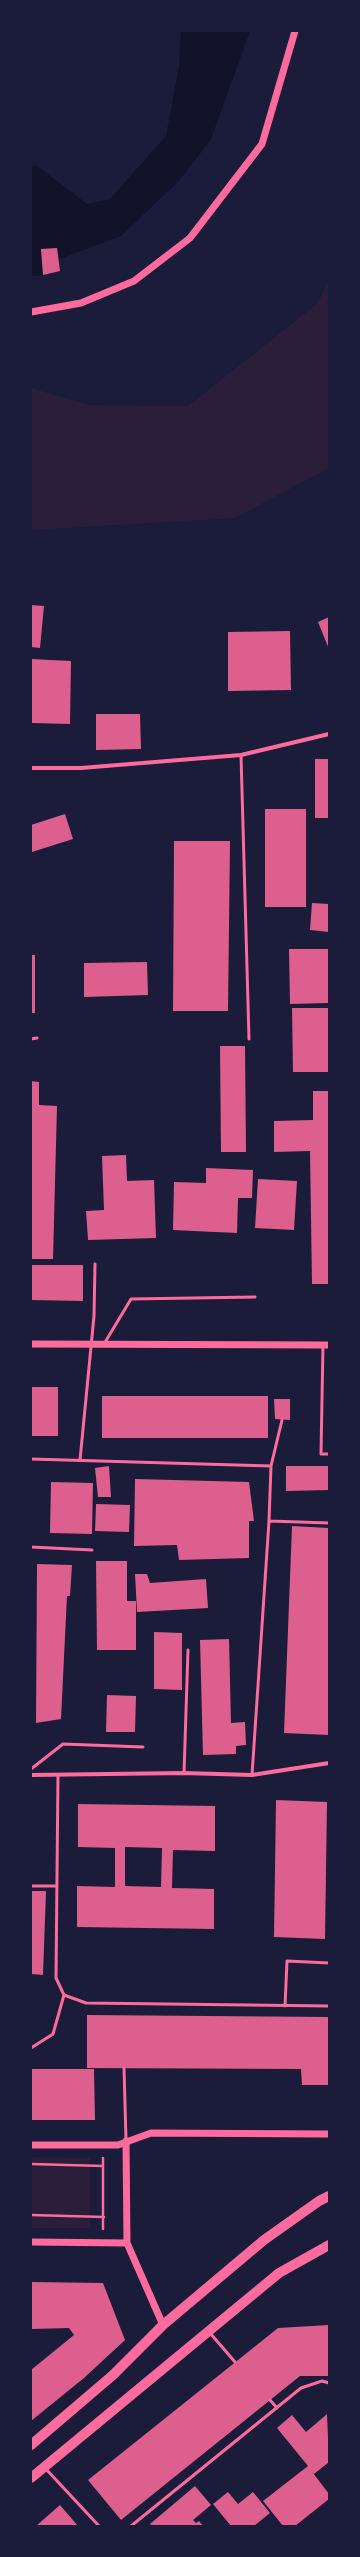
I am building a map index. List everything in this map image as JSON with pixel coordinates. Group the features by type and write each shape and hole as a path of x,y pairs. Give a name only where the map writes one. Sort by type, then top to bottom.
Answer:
{"main road":[{"path":"31,2445 113,2375 147,2344 163,2325 264,2240 319,2201 329,2196"},
{"path":"31,2478 279,2273 329,2245"}],"street":[{"path":"31,312 81,303 134,281 190,238 262,144 295,31"},
{"path":"31,768 81,768 242,755 329,734"},
{"path":"31,1344 326,1345"},
{"path":"31,1774 184,1773 252,1775 329,1763"},
{"path":"31,2145 118,2145 126,2140 151,2133 329,2134"},
{"path":"126,2140 127,2243 163,2325"},
{"path":"31,2242 127,2243"}],"lane":[{"path":"242,755 249,1039"},
{"path":"31,1039 38,1038"},
{"path":"80,1460 92,1344 95,1264"},
{"path":"104,1344 130,1299 255,1297"},
{"path":"326,1345 321,1454 329,1454"},
{"path":"252,1775 272,1466 282,1420"},
{"path":"31,1459 272,1466"},
{"path":"269,1521 329,1523"},
{"path":"31,1547 92,1550"},
{"path":"184,1773 188,1650"},
{"path":"31,1769 63,1744 143,1747"},
{"path":"31,2048 53,2034 64,1995 56,1978 58,1774"},
{"path":"31,1886 57,1886"},
{"path":"285,2006 287,1961 329,1962"},
{"path":"64,1995 86,2004 329,2006"},
{"path":"124,2068 126,2140"},
{"path":"209,2332 235,2362"},
{"path":"131,2526 301,2388 322,2381 329,2383"},
{"path":"270,2400 277,2408"},
{"path":"44,2467 99,2526"}],"path":[{"path":"103,2150 103,2231"},
{"path":"31,2164 103,2166"},
{"path":"31,2215 104,2218"}],"shaded area":[{"path":"181,31 250,31 211,139 179,181 121,236 59,259 57,248 41,250 43,275 31,276 31,167 36,165 87,204 110,199 166,136 179,66"},
{"path":"329,279 329,468 235,518 31,530 31,388 90,405 188,406 318,303"},
{"path":"31,2157 90,2158 90,2228 31,2228"}],"building":[{"path":"57,248 60,271 43,275 41,249"},
{"path":"31,605 44,606 40,648 31,647"},
{"path":"329,617 329,649 318,622"},
{"path":"290,631 291,690 228,691 228,632"},
{"path":"31,659 71,661 70,724 31,723"},
{"path":"96,714 140,714 141,749 96,750"},
{"path":"315,759 329,759 329,818 315,818"},
{"path":"265,809 306,809 306,907 265,907"},
{"path":"65,814 73,839 32,852 31,825"},
{"path":"174,841 230,841 228,1011 173,1011"},
{"path":"312,903 329,904 329,932 310,930"},
{"path":"289,949 329,949 329,1003 290,1004"},
{"path":"31,955 35,955 35,1013 31,1013"},
{"path":"147,962 148,995 84,997 84,963"},
{"path":"292,1008 329,1008 329,1072 293,1072"},
{"path":"220,1046 245,1046 246,1152 221,1152"},
{"path":"31,1081 39,1082 39,1105 57,1106 53,1259 31,1259"},
{"path":"313,1091 329,1091 329,1284 312,1284 310,1151 274,1152 274,1121 313,1120"},
{"path":"126,1155 127,1181 154,1180 156,1238 88,1240 86,1211 104,1210 102,1156"},
{"path":"206,1168 253,1170 252,1198 238,1198 237,1233 173,1230 174,1182 206,1183"},
{"path":"258,1179 297,1181 294,1230 255,1228"},
{"path":"31,1265 83,1265 83,1301 31,1300"},
{"path":"31,1387 58,1387 58,1436 31,1436"},
{"path":"102,1396 268,1396 268,1438 102,1438"},
{"path":"274,1399 290,1399 290,1420 275,1419"},
{"path":"109,1466 111,1497 98,1497 95,1468"},
{"path":"286,1466 329,1466 329,1490 286,1491"},
{"path":"135,1479 249,1482 254,1521 249,1521 249,1558 179,1560 177,1545 134,1546"},
{"path":"51,1482 93,1483 92,1534 50,1533"},
{"path":"96,1504 130,1505 129,1532 95,1531"},
{"path":"292,1526 329,1528 329,1735 284,1733"},
{"path":"96,1561 127,1561 127,1601 136,1601 136,1650 97,1650"},
{"path":"37,1564 72,1565 70,1596 67,1596 61,1719 36,1723"},
{"path":"135,1574 147,1574 150,1583 206,1579 208,1608 137,1612"},
{"path":"154,1632 182,1633 182,1690 154,1689"},
{"path":"229,1639 231,1723 245,1722 246,1745 236,1746 236,1754 203,1755 200,1640"},
{"path":"107,1695 136,1696 135,1732 106,1732"},
{"path":"276,1800 327,1802 325,1939 274,1937"},
{"path":"78,1804 215,1806 215,1851 173,1850 172,1888 214,1889 214,1929 77,1927 77,1886 115,1887 115,1848 78,1847","holes":["125,1847 162,1848 161,1887 125,1886"]},
{"path":"31,1891 46,1891 43,1975 31,1974"},
{"path":"87,2015 329,2017 329,2085 302,2085 301,2069 87,2068"},
{"path":"31,2069 94,2069 95,2120 31,2120"},
{"path":"31,2282 103,2283 125,2340 84,2378 31,2421 31,2370 74,2335 69,2328 31,2329"},
{"path":"329,2325 329,2376 300,2376 121,2520 88,2480 278,2328"},
{"path":"327,2414 329,2462 314,2474 310,2469 329,2494 329,2499 295,2526 283,2526 263,2501 308,2466 277,2428 292,2415 306,2432"},
{"path":"195,2486 211,2505 193,2520 196,2523 199,2521 203,2526 152,2526 150,2524"},
{"path":"228,2492 238,2504 253,2492 270,2513 254,2526 231,2526 213,2504"},
{"path":"60,2505 78,2526 36,2526"}]}
